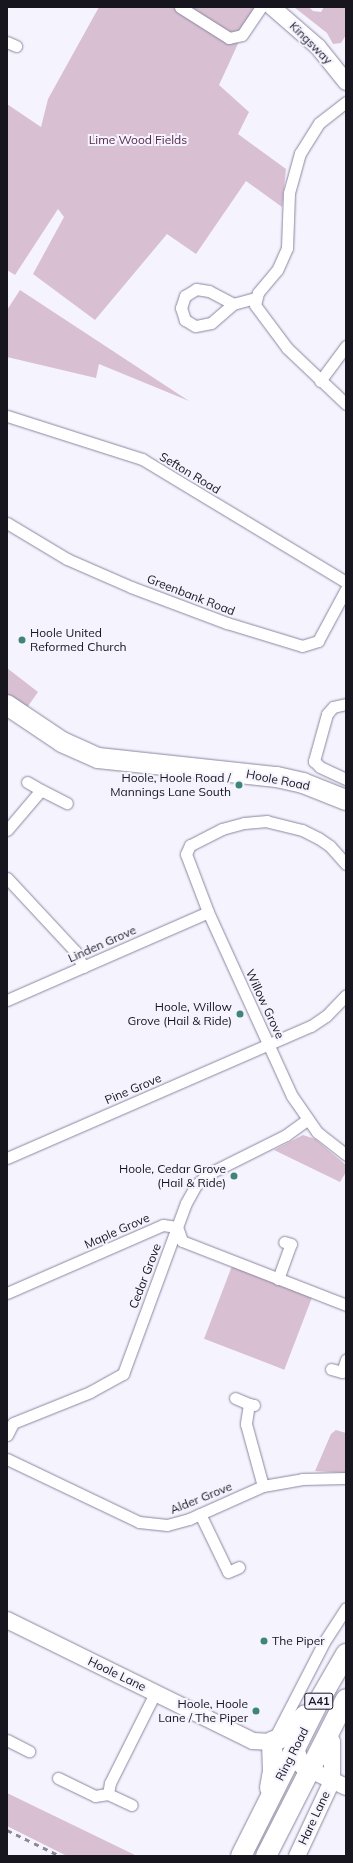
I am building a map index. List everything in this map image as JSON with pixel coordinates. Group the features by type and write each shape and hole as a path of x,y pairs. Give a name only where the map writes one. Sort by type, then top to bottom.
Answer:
{"highway":[{"name":"Hoole Road","path":"7,705 62,742 98,758 277,778 303,783 346,800"},
{"name":"Ring Road","path":"241,1856 320,1699 346,1654"},
{"path":"267,1804 273,1771 272,1742 286,1736 320,1699"},
{"name":"Ring Road","path":"266,1856 346,1699"}],"street":[{"path":"180,7 229,38 242,35 261,7"},
{"name":"Kingsway","path":"272,7 318,47 346,82"},
{"path":"233,304 209,291 196,289 185,296 180,308 185,320 200,327 211,323 233,304 255,298 277,270 287,248 289,193 300,153 319,123 346,102"},
{"path":"255,298 256,309 287,348 320,381 346,404"},
{"path":"320,381 346,346"},
{"name":"Sefton Road","path":"7,416 142,459 346,582"},
{"name":"Greenbank Road","path":"7,522 67,559 132,587 227,624 302,646 318,641 346,589"},
{"name":"Hoole Road","path":"346,704 333,707 327,714 314,761 320,767 346,779"},
{"path":"27,782 67,803"},
{"path":"7,830 41,790"},
{"name":"Willow Grove","path":"346,864 330,846 318,838 302,830 267,821 232,825 187,848 187,861 208,912 292,1096 307,1120 336,1149 346,1155"},
{"path":"7,878 75,951 83,967"},
{"name":"Linden Grove","path":"7,1000 208,912"},
{"name":"Pine Grove","path":"7,1158 319,1021 346,995"},
{"name":"Cedar Grove","path":"7,1435 13,1423 90,1392 123,1374 186,1203 201,1180 298,1129 307,1120"},
{"name":"Maple Grove","path":"7,1293 163,1225 177,1227"},
{"path":"177,1227 182,1241 346,1305"},
{"path":"278,1279 291,1244 284,1242"},
{"path":"331,1369 342,1372 346,1360"},
{"path":"235,1398 251,1404 246,1424 263,1486"},
{"name":"Alder Grove","path":"7,1459 139,1522 167,1525 200,1514 263,1486 302,1479 346,1478"},
{"path":"200,1514 228,1572 239,1567"},
{"path":"272,1742 324,1642 346,1608"},
{"name":"Hoole Lane","path":"7,1620 253,1741 272,1742"},
{"path":"108,1794 110,1783 155,1693"},
{"path":"328,1733 332,1742 332,1781"},
{"path":"7,1740 29,1751"},
{"path":"296,1748 298,1761 309,1771 346,1788"},
{"path":"58,1778 95,1796 108,1794 132,1805"},
{"name":"Hare Lane","path":"297,1856 332,1781"}],"green space":[{"name":"Lime Wood Fields","path":"99,7 261,7 242,35 219,85 249,112 238,134 286,169 282,207 246,181 196,254 167,234 95,320 33,274 64,217 58,209 15,275 7,270 7,104 41,127 48,99"},
{"path":"294,7 309,7 313,11 321,12 324,7 346,7 346,35 341,43 333,44 327,33"},
{"path":"20,290 189,401 99,364 96,378 7,357 7,310"},
{"path":"7,668 38,692 26,709 7,695"},
{"path":"303,1135 315,1139 346,1165 346,1172 340,1182 274,1150"},
{"path":"232,1266 312,1297 284,1370 204,1339"},
{"path":"336,1430 346,1433 346,1473 315,1471 331,1434"},
{"path":"7,1793 137,1856 67,1856 7,1826"}],"railway":[{"path":"7,1830 60,1856"}],"place":[{"name":"Hoole United Reformed Church","path":"22,640"},
{"name":"Hoole, Hoole Road / Mannings Lane South","path":"239,785"},
{"name":"Hoole, Willow Grove (Hail & Ride)","path":"240,1014"},
{"name":"Hoole, Cedar Grove (Hail & Ride)","path":"234,1176"},
{"name":"The Piper","path":"264,1641"},
{"name":"Hoole, Hoole Lane / The Piper","path":"256,1711"}]}
